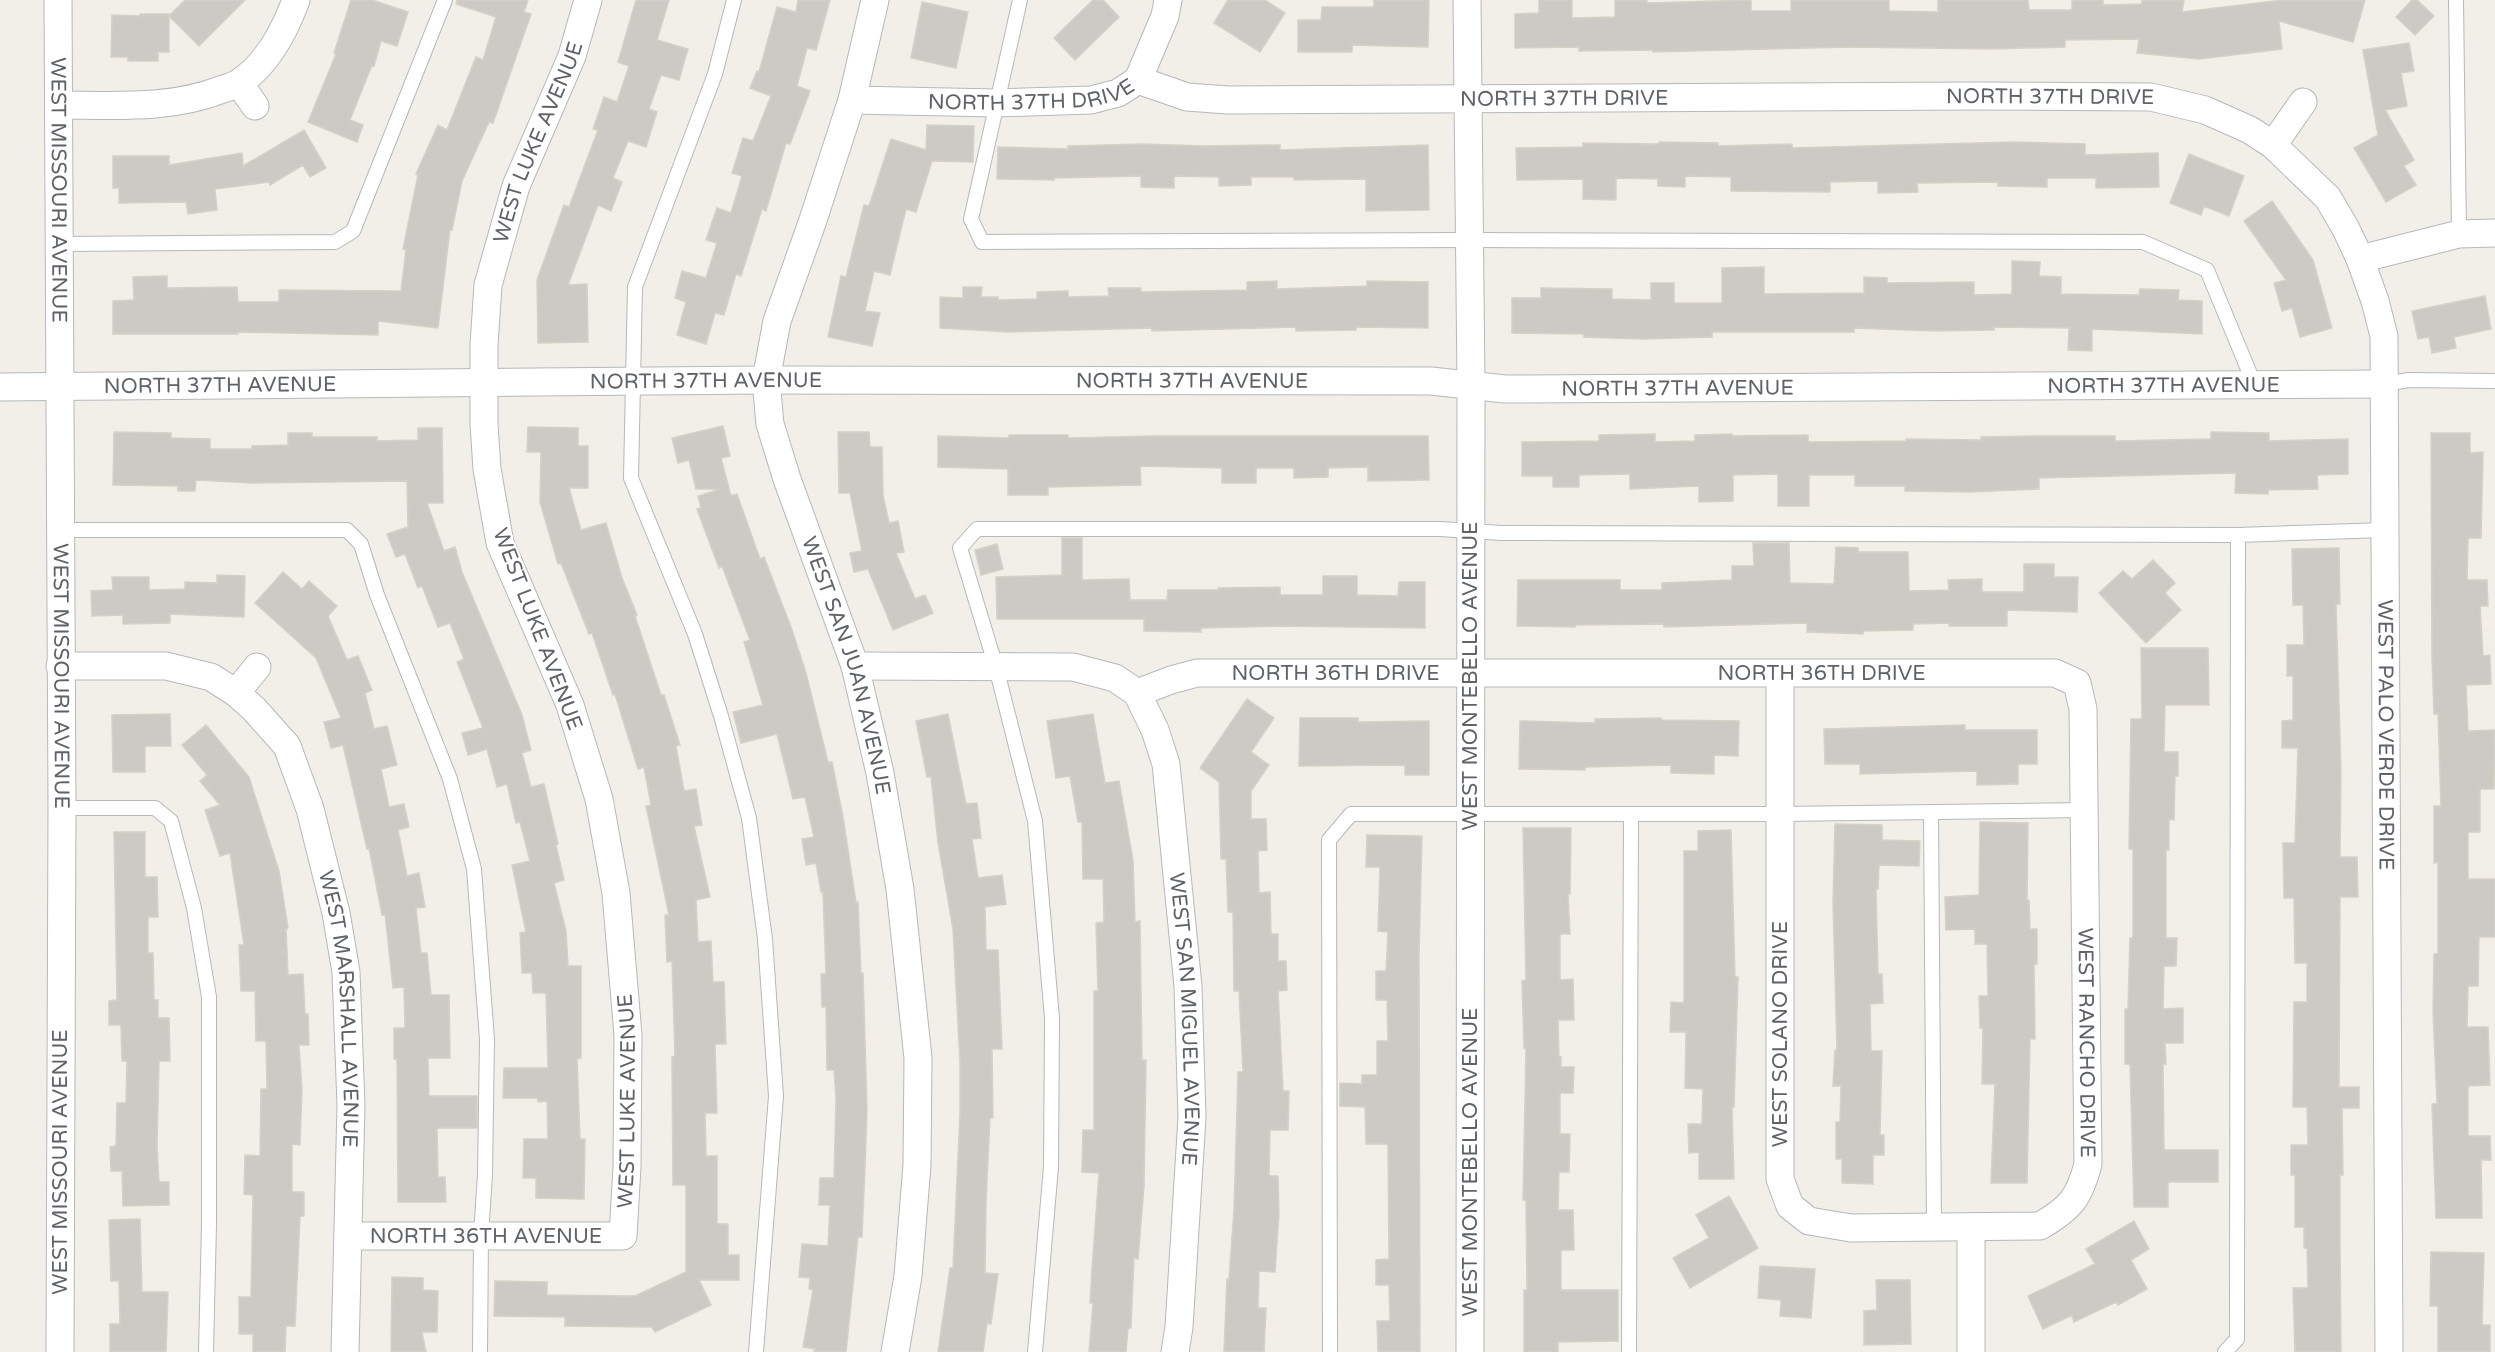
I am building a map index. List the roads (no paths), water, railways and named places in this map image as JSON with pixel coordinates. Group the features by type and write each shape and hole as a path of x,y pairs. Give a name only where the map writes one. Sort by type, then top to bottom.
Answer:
{"street":[{"name":"WEST MISSOURI AVENUE","path":"58,0 62,808 60,1352"},
{"path":"59,105 165,105 204,97 239,83 266,57 296,0"},
{"name":"WEST LUKE AVENUE","path":"588,0 572,56 516,186 488,285 484,382 487,469 500,543 570,705 599,799 616,893 628,1035 627,1167 623,1236"},
{"name":"WEST SAN JUAN AVENUE","path":"874,0 852,100 777,321 766,380 770,424 780,457 855,666 880,773 900,889 918,1058 917,1165 908,1276 895,1352"},
{"path":"1138,80 1165,16 1168,0"},
{"name":"WEST MONTEBELLO AVENUE","path":"1467,0 1471,384 1470,1352"},
{"name":"NORTH 37TH DRIVE","path":"852,100 996,103 1091,100 1118,93 1138,80 1187,97 1228,100 2151,97 2205,110 2250,130 2273,145 2328,198 2360,259"},
{"path":"239,83 255,106"},
{"path":"2273,145 2303,102"},
{"path":"2360,259 2459,234 2495,233"},
{"name":"WEST PALO VERDE DRIVE","path":"2360,259 2375,301 2384,336 2389,1352"},
{"name":"NORTH 37TH AVENUE","path":"0,387 766,380 1431,381 1505,389 2384,384"},
{"name":"WEST MARSHALL AVENUE","path":"60,666 174,668 211,677 236,693 270,725 287,747 310,809 336,914 346,972 351,1106 345,1352"},
{"path":"855,666 1073,667 1115,678 1137,693"},
{"path":"236,693 257,667"},
{"name":"NORTH 36TH DRIVE","path":"1137,693 1197,673 2055,673 2077,683"},
{"name":"WEST SOLANO DRIVE","path":"1780,674 1780,1179 1790,1206 1809,1221 1851,1228 1971,1228"},
{"name":"WEST RANCHO DRIVE","path":"1971,1228 2040,1227 2061,1214 2081,1190 2088,1164 2083,709 2077,683"},
{"name":"WEST SAN MIGUEL AVENUE","path":"1137,693 1155,730 1166,764 1188,987 1192,1117 1179,1327 1175,1352"},
{"path":"1971,1228 1971,1352"},
{"name":"NORTH 36TH AVENUE","path":"348,1236 623,1236"}],"lane":[{"path":"60,244 335,242 353,231 445,0"},
{"path":"734,0 716,74 635,287 632,478 695,634 721,716 749,819 765,939 776,1096 756,1352"},
{"path":"1020,0 971,219 982,242 1470,240 2143,242 2207,270 2255,386"},
{"path":"2456,0 2459,234"},
{"path":"2384,384 2409,380 2495,381"},
{"path":"61,530 346,530 361,544 377,595 450,779 474,869 487,1039 480,1352"},
{"path":"1035,1352 1051,1167 1052,1018 1035,821 996,667 960,548 977,530 1440,530 1502,533 2238,535 2385,530"},
{"path":"2225,1352 2237,1339 2238,535"},
{"path":"62,808 155,808 171,821 188,886 209,997 209,1224 206,1352"},
{"path":"1330,1352 1329,840 1351,814 1780,814 2083,810"},
{"path":"1931,812 1934,1227"},
{"path":"1629,1352 1631,814"}]}
